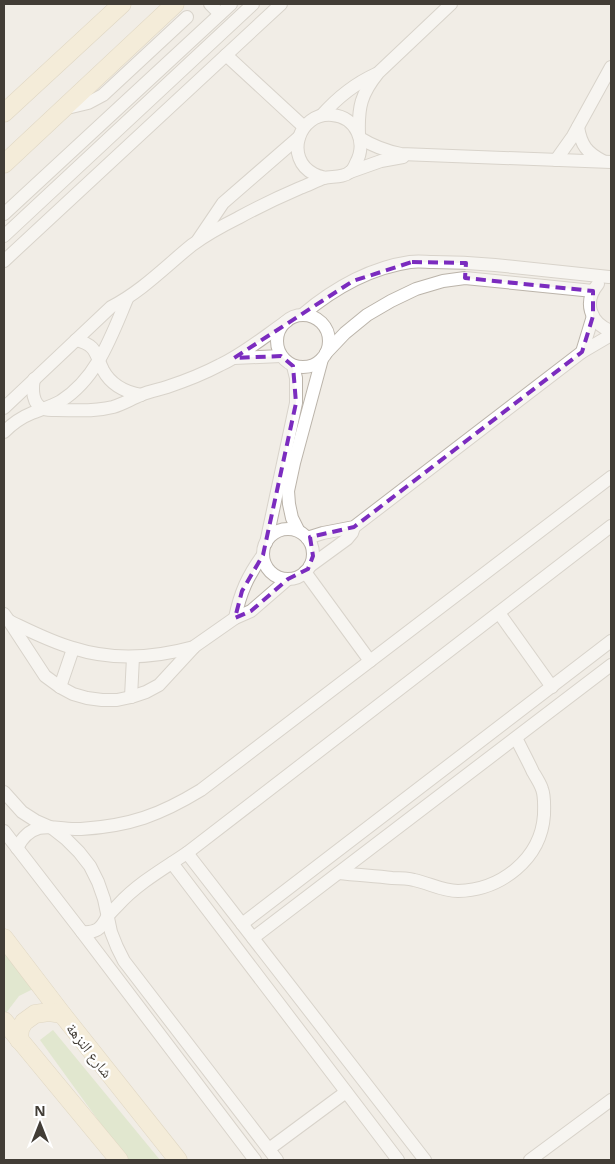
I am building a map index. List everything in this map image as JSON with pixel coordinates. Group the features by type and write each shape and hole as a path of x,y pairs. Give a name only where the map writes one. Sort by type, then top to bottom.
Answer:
{"main road":[{"path":"4,112 122,4"},
{"path":"4,164 175,4"},
{"name":"شارع النزهة","path":"4,938 178,1160"},
{"path":"19,1040 20,1029 24,1022 36,1014 49,1012 62,1014"},
{"path":"4,1021 118,1160"}],"street":[{"path":"175,4 203,31"},
{"path":"210,4 220,14"},
{"path":"4,214 231,4"},
{"path":"4,236 254,4"},
{"path":"4,261 281,4"},
{"path":"350,173 360,155 361,144 358,117 361,101 368,86 378,73 451,4"},
{"path":"62,109 88,103 103,95 187,17"},
{"path":"226,54 301,132"},
{"path":"556,160 568,145 611,67"},
{"path":"195,244 223,203 312,120 322,115 347,90 362,80 378,73"},
{"path":"322,115 333,114 344,118 352,124 359,136 373,146 400,154 607,162"},
{"path":"578,127 580,138 585,148 593,156 607,162"},
{"path":"301,132 297,148 300,158 306,168 325,178"},
{"path":"4,408 111,307 126,299 195,244 236,218 325,178 350,173 382,161 415,155"},
{"path":"302,315 317,302 353,280 372,272 412,262 466,262 610,277"},
{"path":"465,278 466,262"},
{"path":"610,277 603,280 593,290 590,308 600,326 611,331"},
{"path":"287,321 281,326 276,341 281,356 293,366 308,367 316,364 345,332 367,315 416,289 465,278 593,290"},
{"path":"4,432 19,419 61,401 76,390 99,361 126,299"},
{"path":"34,379 32,388 34,396 38,404 44,409 84,411 114,407 141,395 194,377 234,358 293,317 302,315 316,319 327,330 329,346 288,462 265,549 267,567 276,575 288,579"},
{"path":"582,352 593,316"},
{"path":"236,618 242,591 274,534 291,529 302,534 323,533 354,527 582,352 611,335"},
{"path":"76,340 93,349 107,376 119,388 141,395"},
{"path":"234,358 281,356"},
{"path":"293,366 296,378 296,403 288,462 288,491 292,518 302,534 310,542 313,552 307,569"},
{"path":"17,848 22,838 30,831 41,827 78,829 130,823 155,815 201,790 611,477"},
{"path":"82,932 95,931 101,928 108,916 133,891 187,853 611,526"},
{"path":"6,617 45,676 60,687 73,694 95,699 117,700 131,697 159,685 195,646 236,618 250,611 288,579 297,577 347,539 354,527"},
{"path":"307,569 370,661"},
{"path":"499,613 552,687"},
{"path":"6,617 50,640 73,649 92,653 112,656 154,656 195,646"},
{"path":"242,924 611,641"},
{"path":"60,687 73,649"},
{"path":"131,697 133,657"},
{"path":"253,938 611,665"},
{"path":"339,874 414,879 442,889 456,891 485,887 511,874 523,863 539,836 545,805 543,790 516,738"},
{"path":"4,792 22,812 52,828 66,839 90,866 101,890 111,932 124,961 278,1160"},
{"path":"4,831 255,1160"},
{"path":"187,853 424,1160"},
{"path":"172,863 398,1160"},
{"path":"269,1149 346,1092"},
{"path":"530,1160 611,1100"}],"highlighted area":[{"path":"412,262 466,263 465,278 593,291 593,316 582,352 354,527 310,537 313,556 308,569 288,579 251,611 235,618 242,591 263,555 296,403 293,366 281,356 234,358 353,281"}],"green space":[{"path":"4,953 33,989 19,996 6,1013 4,1010"},
{"path":"53,1030 160,1160 127,1160 40,1040"}]}
